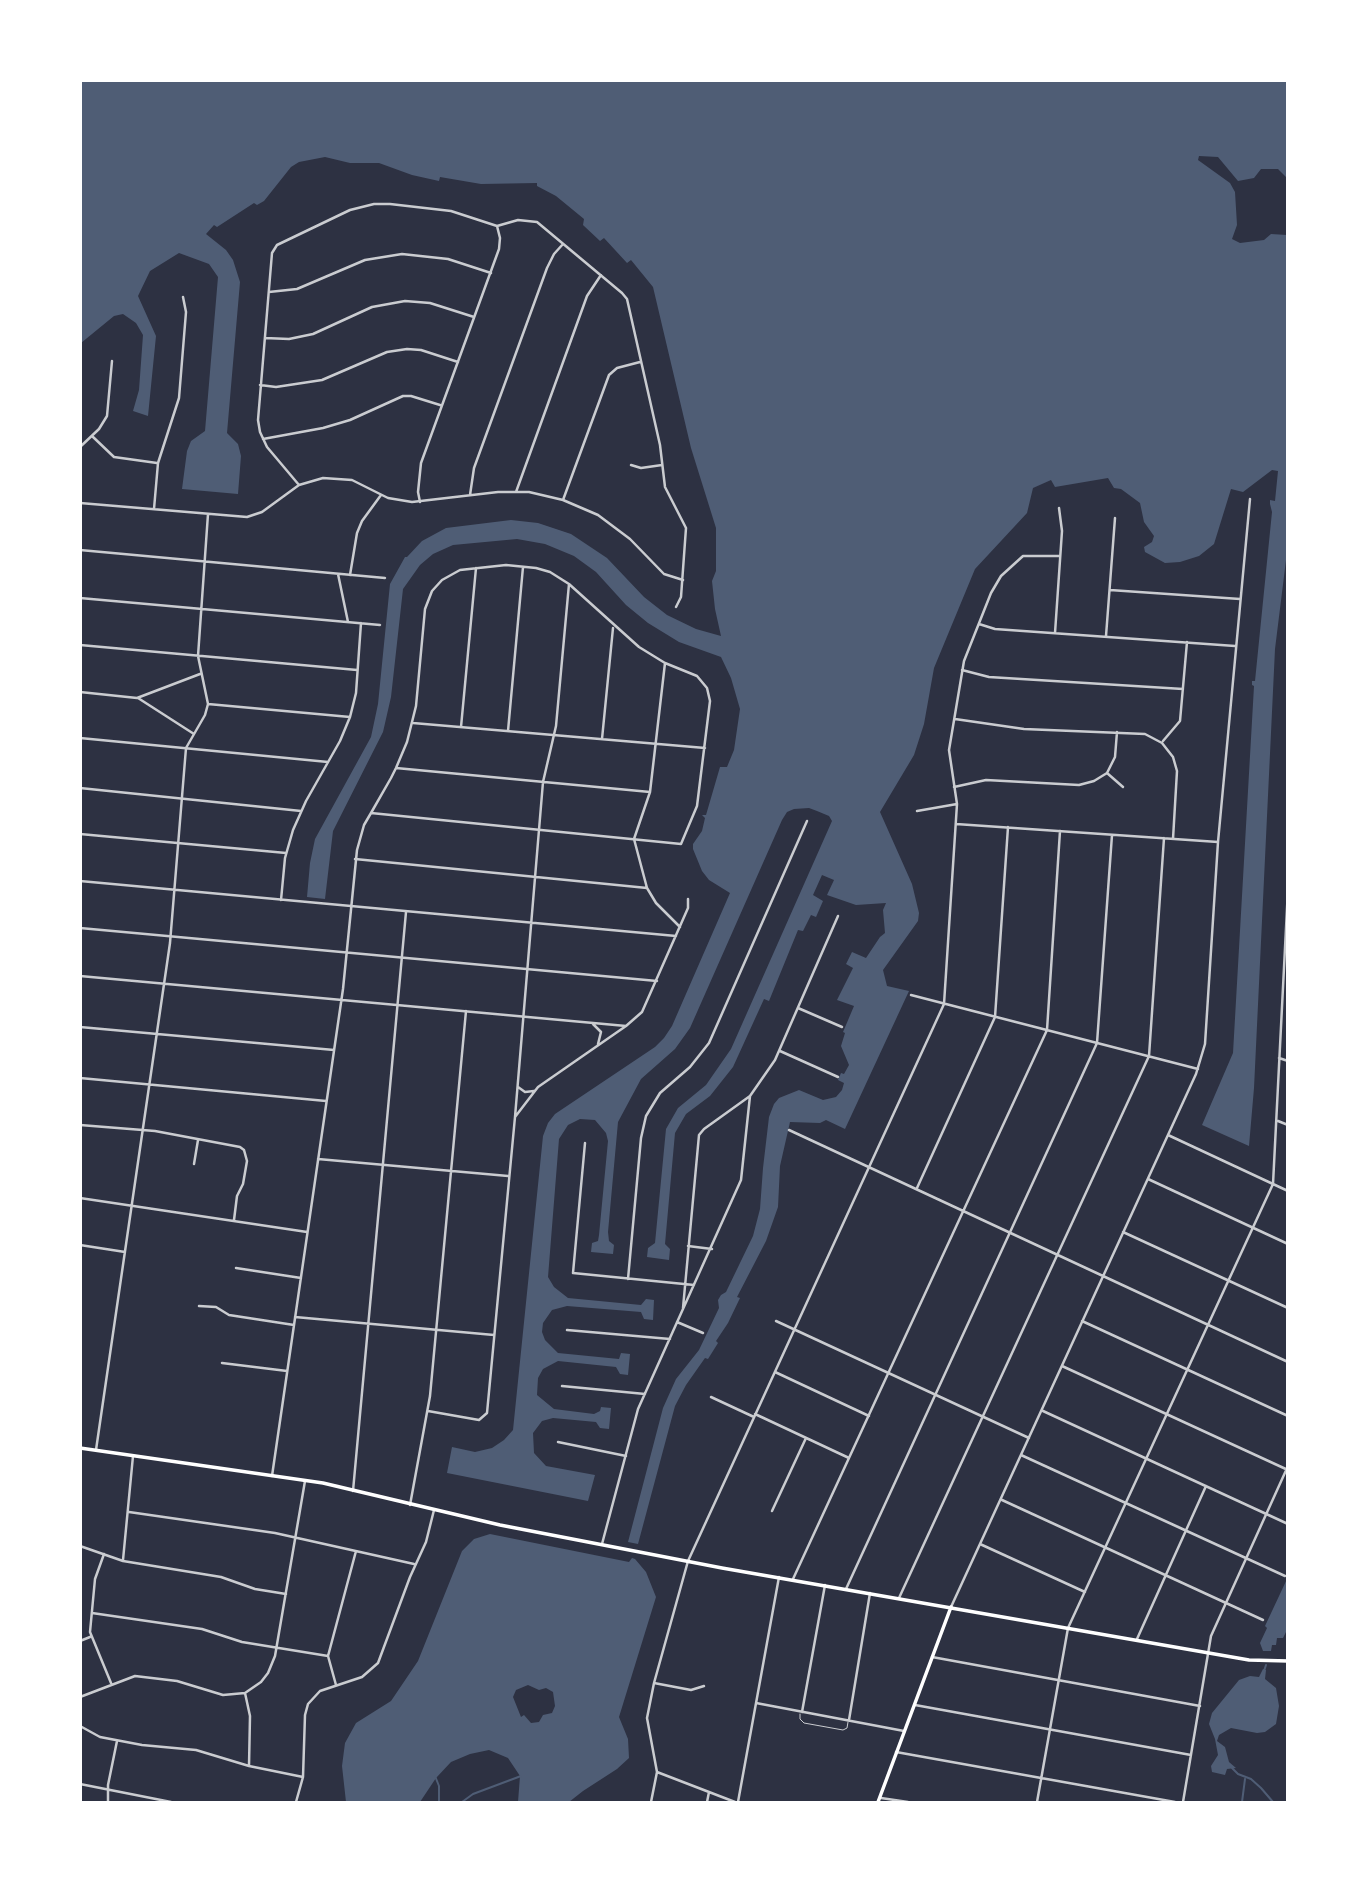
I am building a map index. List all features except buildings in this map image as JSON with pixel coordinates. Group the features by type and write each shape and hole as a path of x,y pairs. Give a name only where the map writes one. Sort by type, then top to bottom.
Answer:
{"main road":[{"path":"80,1448 305,1481 688,1561 1249,1660 1287,1661"},
{"path":"878,1800 951,1607"}],"street":[{"path":"299,485 267,447 258,414 272,253 277,245 351,211 374,204 451,211 497,226 518,220 537,222 627,299 667,493 686,528 681,597 676,607"},
{"path":"420,502 418,492 421,463 499,249 497,226"},
{"path":"470,495 474,468 547,268 563,243"},
{"path":"269,292 297,289 365,260 402,254 447,259 491,273"},
{"path":"516,492 587,296 601,275"},
{"path":"154,509 158,463 179,398 187,312 183,297"},
{"path":"265,338 289,339 313,334 372,307 405,301 430,303 474,317"},
{"path":"260,385 276,387 322,380 387,352 407,349 421,350 458,362"},
{"path":"80,447 102,425 107,415 112,361"},
{"path":"562,500 609,375 617,368 641,362"},
{"path":"263,439 350,421 403,396 442,405"},
{"path":"92,436 114,457 158,463"},
{"path":"631,465 641,468 662,465"},
{"path":"80,503 251,516 267,509 299,485 323,478 341,478 366,485 397,501 420,502 516,492 547,495 584,508 604,519 630,538 664,574 683,580"},
{"path":"350,575 356,533 381,495"},
{"path":"951,1607 1196,1074 1205,1044 1218,842 1250,499"},
{"path":"1055,633 1062,531 1059,508"},
{"path":"96,1450 164,984 186,748 205,715 208,704 198,656 208,514"},
{"path":"1106,636 1115,518"},
{"path":"80,550 385,578"},
{"path":"651,1802 657,1772 647,1718 688,1561 944,1004 957,804 949,750 962,670 994,585 1016,560 1029,554 1060,556"},
{"path":"272,1476 341,1000 355,859 360,834 370,813 396,768 413,723 428,598 437,585 460,570 506,565 550,572 569,584 639,647 665,663 697,676 708,688 710,701 697,806 682,843 370,813"},
{"path":"508,731 523,566"},
{"path":"461,727 476,568"},
{"path":"338,574 348,622"},
{"path":"428,1411 479,1420 487,1413 543,782 554,736 569,584"},
{"path":"1110,590 1240,599"},
{"path":"80,598 380,625"},
{"path":"281,900 286,853 301,811 340,741 356,693 361,623"},
{"path":"979,624 995,629 1235,646"},
{"path":"602,740 613,626"},
{"path":"1162,743 1180,721 1187,642"},
{"path":"80,645 357,670"},
{"path":"665,663 650,792 634,839 647,888 656,903 680,927"},
{"path":"962,670 989,677 1183,689"},
{"path":"137,698 200,674"},
{"path":"80,692 137,698 194,734"},
{"path":"208,704 349,717"},
{"path":"955,719 1024,729 1145,734 1162,743 1173,757 1177,771 1173,839"},
{"path":"413,723 705,748"},
{"path":"954,787 986,780 1079,785 1094,781 1107,773 1115,757 1117,732"},
{"path":"80,738 328,762"},
{"path":"396,768 650,792"},
{"path":"1107,773 1123,787"},
{"path":"80,788 301,811"},
{"path":"917,811 957,804"},
{"path":"628,1279 641,1138 646,1116 660,1093 690,1067 709,1042 807,821"},
{"path":"956,824 1218,842"},
{"path":"916,1189 995,1017 1008,827"},
{"path":"793,1580 1047,1030 1060,831"},
{"path":"80,834 286,853"},
{"path":"846,1589 1097,1043 1112,835"},
{"path":"899,1598 1149,1056 1164,838"},
{"path":"355,859 647,888"},
{"path":"80,881 676,936"},
{"path":"1037,1802 1068,1628 1273,1184 1287,889"},
{"path":"515,1116 534,1091 626,1027 642,1012 688,908 688,899"},
{"path":"353,1491 406,911"},
{"path":"683,1310 699,1135 750,1096 767,1074 838,916"},
{"path":"80,929 657,981"},
{"path":"80,976 626,1027"},
{"path":"1283,985 1287,988"},
{"path":"911,995 1198,1069"},
{"path":"798,1008 842,1027"},
{"path":"410,1504 428,1411 466,1011"},
{"path":"593,1024 601,1032 597,1045"},
{"path":"80,1027 334,1050"},
{"path":"779,1051 838,1077"},
{"path":"1279,1058 1287,1061"},
{"path":"80,1078 326,1101"},
{"path":"517,1085 523,1091 534,1091"},
{"path":"602,1544 645,1394 741,1180 750,1096"},
{"path":"1276,1120 1287,1125"},
{"path":"80,1125 179,1134 240,1147 246,1154 246,1168 237,1196 234,1220"},
{"path":"789,1130 1287,1362"},
{"path":"1168,1135 1287,1191"},
{"path":"194,1164 198,1140"},
{"path":"585,1143 573,1273 694,1285"},
{"path":"318,1159 508,1176"},
{"path":"1148,1179 1287,1244"},
{"path":"80,1198 307,1231"},
{"path":"1123,1232 1287,1308"},
{"path":"80,1245 125,1252"},
{"path":"688,1246 712,1248"},
{"path":"236,1268 300,1278"},
{"path":"199,1306 216,1307 229,1315 294,1325"},
{"path":"295,1317 494,1335"},
{"path":"776,1321 1029,1438"},
{"path":"1082,1321 1287,1416"},
{"path":"677,1322 703,1333"},
{"path":"567,1330 670,1339"},
{"path":"222,1363 287,1371"},
{"path":"1062,1366 1287,1468 1212,1633 1183,1802"},
{"path":"775,1371 869,1416"},
{"path":"562,1386 645,1394"},
{"path":"711,1397 849,1458"},
{"path":"1041,1410 1287,1524"},
{"path":"772,1511 806,1438"},
{"path":"558,1442 626,1456"},
{"path":"123,1562 133,1455"},
{"path":"1021,1455 1285,1576"},
{"path":"80,1697 111,1683 140,1675 177,1681 219,1695 245,1693 257,1685 268,1673 276,1647 305,1481"},
{"path":"1137,1640 1206,1486"},
{"path":"1000,1499 1263,1620"},
{"path":"296,1802 303,1777 307,1707 316,1693 362,1676 378,1663 426,1542 434,1510"},
{"path":"129,1512 296,1537 416,1564"},
{"path":"980,1544 1085,1592"},
{"path":"80,1546 123,1562 221,1577 255,1589 286,1594"},
{"path":"336,1685 328,1656 356,1551"},
{"path":"104,1554 94,1579 92,1637 111,1683"},
{"path":"657,1772 736,1802 779,1577"},
{"path":"801,1712 825,1585"},
{"path":"849,1720 870,1593"},
{"path":"92,1612 202,1629 242,1642 328,1656"},
{"path":"80,1642 92,1637"},
{"path":"932,1657 1200,1706"},
{"path":"654,1683 691,1690 704,1686"},
{"path":"245,1693 250,1716 249,1766"},
{"path":"756,1703 904,1731"},
{"path":"914,1704 1191,1755"},
{"path":"80,1726 94,1735 117,1741 196,1750 249,1766 303,1777"},
{"path":"108,1802 117,1741"},
{"path":"896,1752 1175,1802"},
{"path":"80,1784 155,1801 171,1802"},
{"path":"707,1802 709,1791"},
{"path":"878,1800 908,1802"}],"lane":[{"path":"801,1712 800,1719 804,1723 843,1730 847,1728 849,1720"}],"water":[{"path":"81,81 1287,81 1287,178 1278,169 1261,169 1254,178 1238,181 1218,157 1199,156 1198,160 1230,183 1235,192 1237,225 1232,239 1240,243 1264,240 1271,234 1287,235 1288,544 1275,649 1249,1146 1202,1125 1233,1053 1254,686 1252,681 1255,681 1272,512 1270,500 1275,501 1278,471 1272,470 1243,492 1231,489 1214,544 1199,556 1165,563 1145,552 1144,547 1152,542 1154,536 1144,522 1140,503 1121,489 1114,488 1108,478 1055,487 1051,480 1033,488 1027,513 975,569 934,668 924,724 914,755 880,812 912,884 919,913 918,921 883,970 887,986 909,991 845,1129 826,1120 820,1123 790,1122 780,1166 778,1207 766,1241 737,1297 740,1298 728,1323 716,1341 718,1343 686,1385 675,1406 638,1544 628,1542 663,1408 676,1379 699,1350 719,1308 718,1300 726,1292 753,1236 760,1209 769,1117 774,1104 779,1098 799,1090 823,1100 836,1097 842,1090 844,1083 838,1080 849,1065 841,1046 845,1033 843,1032 854,1006 837,1000 853,968 846,964 852,952 866,958 885,933 883,910 886,903 856,905 827,895 834,880 822,875 813,895 823,901 816,917 811,915 803,931 798,930 769,1001 764,999 733,1067 710,1096 686,1114 675,1133 665,1244 670,1249 669,1260 647,1257 648,1248 655,1243 666,1129 678,1108 706,1085 731,1049 832,821 829,816 809,808 787,812 782,820 690,1028 675,1049 641,1079 618,1122 608,1232 609,1241 614,1245 613,1254 591,1252 592,1243 598,1241 599,1235 608,1141 606,1133 595,1120 580,1119 568,1125 559,1139 548,1277 554,1287 568,1298 641,1305 646,1299 654,1300 653,1320 644,1319 641,1312 567,1306 552,1310 543,1323 545,1340 558,1353 619,1359 621,1353 630,1354 628,1375 620,1374 616,1367 558,1361 543,1369 538,1378 537,1395 554,1409 594,1414 600,1411 601,1407 611,1408 609,1429 600,1428 596,1422 553,1418 542,1421 533,1433 534,1453 546,1466 595,1475 588,1501 447,1473 452,1447 475,1452 492,1448 513,1430 543,1136 548,1123 555,1114 655,1047 664,1038 672,1026 730,893 709,880 702,871 693,844 702,831 705,818 702,815 706,815 720,767 727,767 734,750 740,709 731,678 721,657 679,642 648,623 626,605 596,572 574,556 545,544 517,539 453,545 433,554 420,565 403,589 391,697 383,732 333,831 325,899 307,897 310,863 315,839 371,737 378,704 390,584 405,557 422,541 446,528 511,520 538,523 571,534 607,558 644,597 667,615 696,629 721,636 712,581 716,571 716,528 691,448 653,287 631,260 627,263 604,238 600,241 583,225 584,219 556,196 537,186 537,183 481,184 440,177 439,181 379,163 350,163 325,157 299,162 291,167 264,201 257,205 254,203 217,227 214,225 206,234 226,250 233,260 240,282 227,433 238,444 241,456 238,494 182,489 187,451 191,441 205,431 218,277 209,264 179,253 150,271 138,296 156,336 148,416 133,411 139,390 143,335 136,323 123,314 114,316 81,343"},
{"path":"490,1534 629,1562 632,1558 646,1572 656,1597 619,1717 628,1739 629,1758 569,1802 518,1802 520,1776 508,1758 489,1750 451,1762 420,1802 346,1802 342,1766 345,1743 356,1723 391,1701 418,1661 462,1551 474,1539","holes":["528,1685 539,1690 546,1688 553,1692 555,1706 552,1713 543,1715 539,1722 531,1723 524,1715 521,1717 513,1697 516,1690"]},
{"path":"1287,1579 1286,1632 1283,1638 1277,1638 1271,1651 1263,1651 1260,1643 1267,1628 1265,1626"},
{"path":"1263,1669 1266,1670 1265,1679 1276,1688 1279,1706 1276,1724 1265,1732 1231,1728 1219,1735 1217,1741 1225,1747 1229,1762 1236,1768 1227,1769 1225,1775 1212,1772 1211,1766 1218,1755 1209,1724 1212,1713 1239,1680 1250,1676 1259,1677"}],"waterway":[{"path":"1264,1671 1266,1665"},
{"path":"1232,1768 1238,1774 1251,1779 1273,1802"},
{"path":"435,1776 439,1786 439,1802"},
{"path":"462,1802 473,1794 521,1776"},
{"path":"1242,1802 1245,1779"}]}
